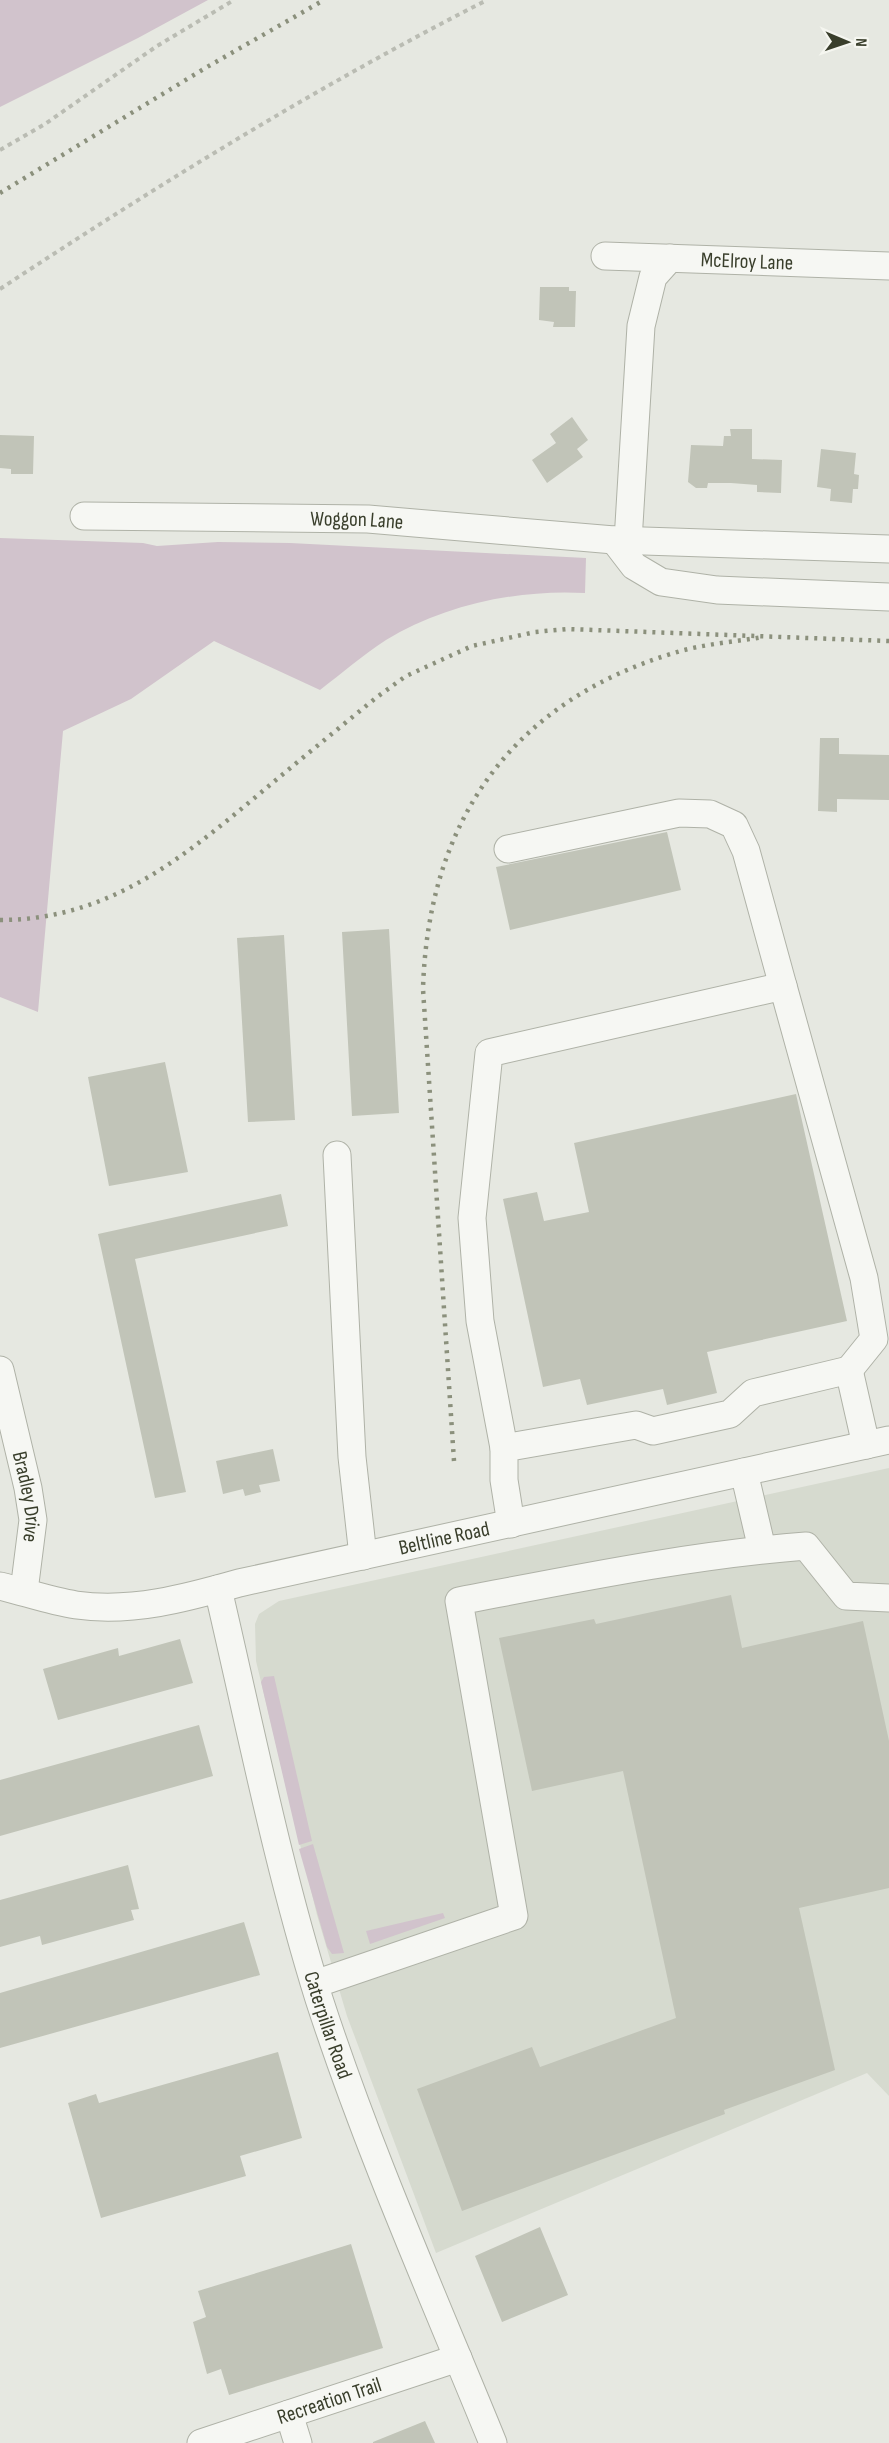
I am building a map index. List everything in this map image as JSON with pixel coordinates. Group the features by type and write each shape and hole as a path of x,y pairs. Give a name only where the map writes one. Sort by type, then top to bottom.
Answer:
{"street":[{"name":"McElroy Lane","path":"604,256 889,266"},
{"path":"670,258 653,277 641,326 621,540 634,566 661,582 717,590 889,597"},
{"name":"Woggon Lane","path":"84,516 368,519 621,540 889,549"},
{"path":"504,1448 636,1425 653,1431 730,1414 753,1393 849,1370 874,1339 866,1288 822,1120 805,1072 746,851 734,825 710,814 680,813 508,849"},
{"path":"511,1524 504,1480 504,1448 480,1321 472,1218 489,1053 783,986"},
{"path":"337,1155 352,1457 363,1556"},
{"name":"Bradley Drive","path":"0,1370 28,1488 33,1520 12,1589"},
{"path":"849,1370 878,1443"},
{"name":"Beltline Road","path":"12,1589 77,1605 144,1606 878,1443"},
{"path":"744,1472 762,1549"},
{"path":"315,1984 514,1916 459,1601 573,1579 762,1549 806,1546 846,1596 889,1598"},
{"name":"Caterpillar Road","path":"218,1589 264,1794 315,1984 364,2128 493,2443"},
{"name":"Recreation Trail","path":"201,2443 458,2358"},
{"path":"289,2414 298,2443"}],"path":[{"path":"0,150 45,124 157,46 234,0"},
{"path":"0,289 75,239 243,134 487,0"}],"shaded area":[{"path":"0,0 208,0 0,107"},
{"path":"0,538 143,543 157,546 218,542 290,543 586,558 585,593 560,592 508,597 432,617 386,640 320,690 214,641 131,699 63,731 38,1012 0,997"},
{"path":"889,1468 889,2096 867,2073 436,2253 347,2016 317,1915 256,1661 255,1624 259,1614 279,1601"},
{"path":"274,1676 312,1841 299,1845 261,1682 264,1677"},
{"path":"313,1844 344,1953 332,1954 327,1947 299,1849"},
{"path":"443,1913 445,1918 370,1944 366,1931"}],"building":[{"path":"540,287 569,287 569,291 576,291 575,327 553,327 554,322 539,320"},
{"path":"572,417 588,440 577,449 583,457 547,483 532,460 556,443 550,434"},
{"path":"730,429 752,429 752,459 782,460 781,493 757,492 757,485 708,483 707,488 696,488 688,482 691,445 723,446 724,436 731,436"},
{"path":"0,435 34,436 33,474 11,474 11,469 0,468"},
{"path":"821,449 856,453 854,474 859,475 858,489 853,489 852,503 830,501 831,489 817,487"},
{"path":"820,738 839,738 839,754 889,755 889,800 837,799 837,812 818,811"},
{"path":"667,832 681,890 510,930 496,867"},
{"path":"389,929 399,1113 352,1116 342,932"},
{"path":"284,935 295,1120 248,1122 237,938"},
{"path":"165,1062 188,1172 109,1186 88,1077"},
{"path":"796,1094 847,1321 707,1352 717,1393 667,1405 663,1389 587,1405 580,1379 543,1387 503,1199 537,1192 544,1221 589,1212 574,1143"},
{"path":"281,1194 288,1226 135,1259 186,1492 155,1498 98,1234"},
{"path":"273,1449 280,1481 259,1485 261,1492 245,1496 243,1489 223,1494 216,1461"},
{"path":"731,1595 742,1648 863,1621 889,1741 889,1888 799,1908 835,2070 724,2110 725,2114 462,2211 417,2089 532,2047 540,2067 676,2018 623,1771 532,1791 499,1638 594,1619 596,1624"},
{"path":"180,1639 193,1683 58,1720 43,1669 118,1648 119,1656"},
{"path":"199,1725 213,1776 0,1836 0,1780"},
{"path":"128,1865 139,1909 131,1910 134,1920 42,1945 40,1936 0,1947 0,1900"},
{"path":"244,1922 260,1975 0,2048 0,1993"},
{"path":"278,2052 302,2138 240,2156 246,2176 101,2218 68,2103 96,2094 99,2103"},
{"path":"540,2227 568,2295 502,2322 475,2256"},
{"path":"351,2244 383,2348 229,2395 221,2369 207,2374 193,2322 206,2317 198,2291"},
{"path":"425,2421 435,2443 373,2443 373,2442"}],"railway":[{"path":"0,193 207,67 324,0"},
{"path":"0,920 40,917 77,909 144,880 205,838 377,697 406,676 472,646 535,632 567,629 889,641"},
{"path":"454,1461 423,989 429,929 441,873 462,822 489,777 524,737 567,703 617,675 674,653 707,645 763,637"}]}
